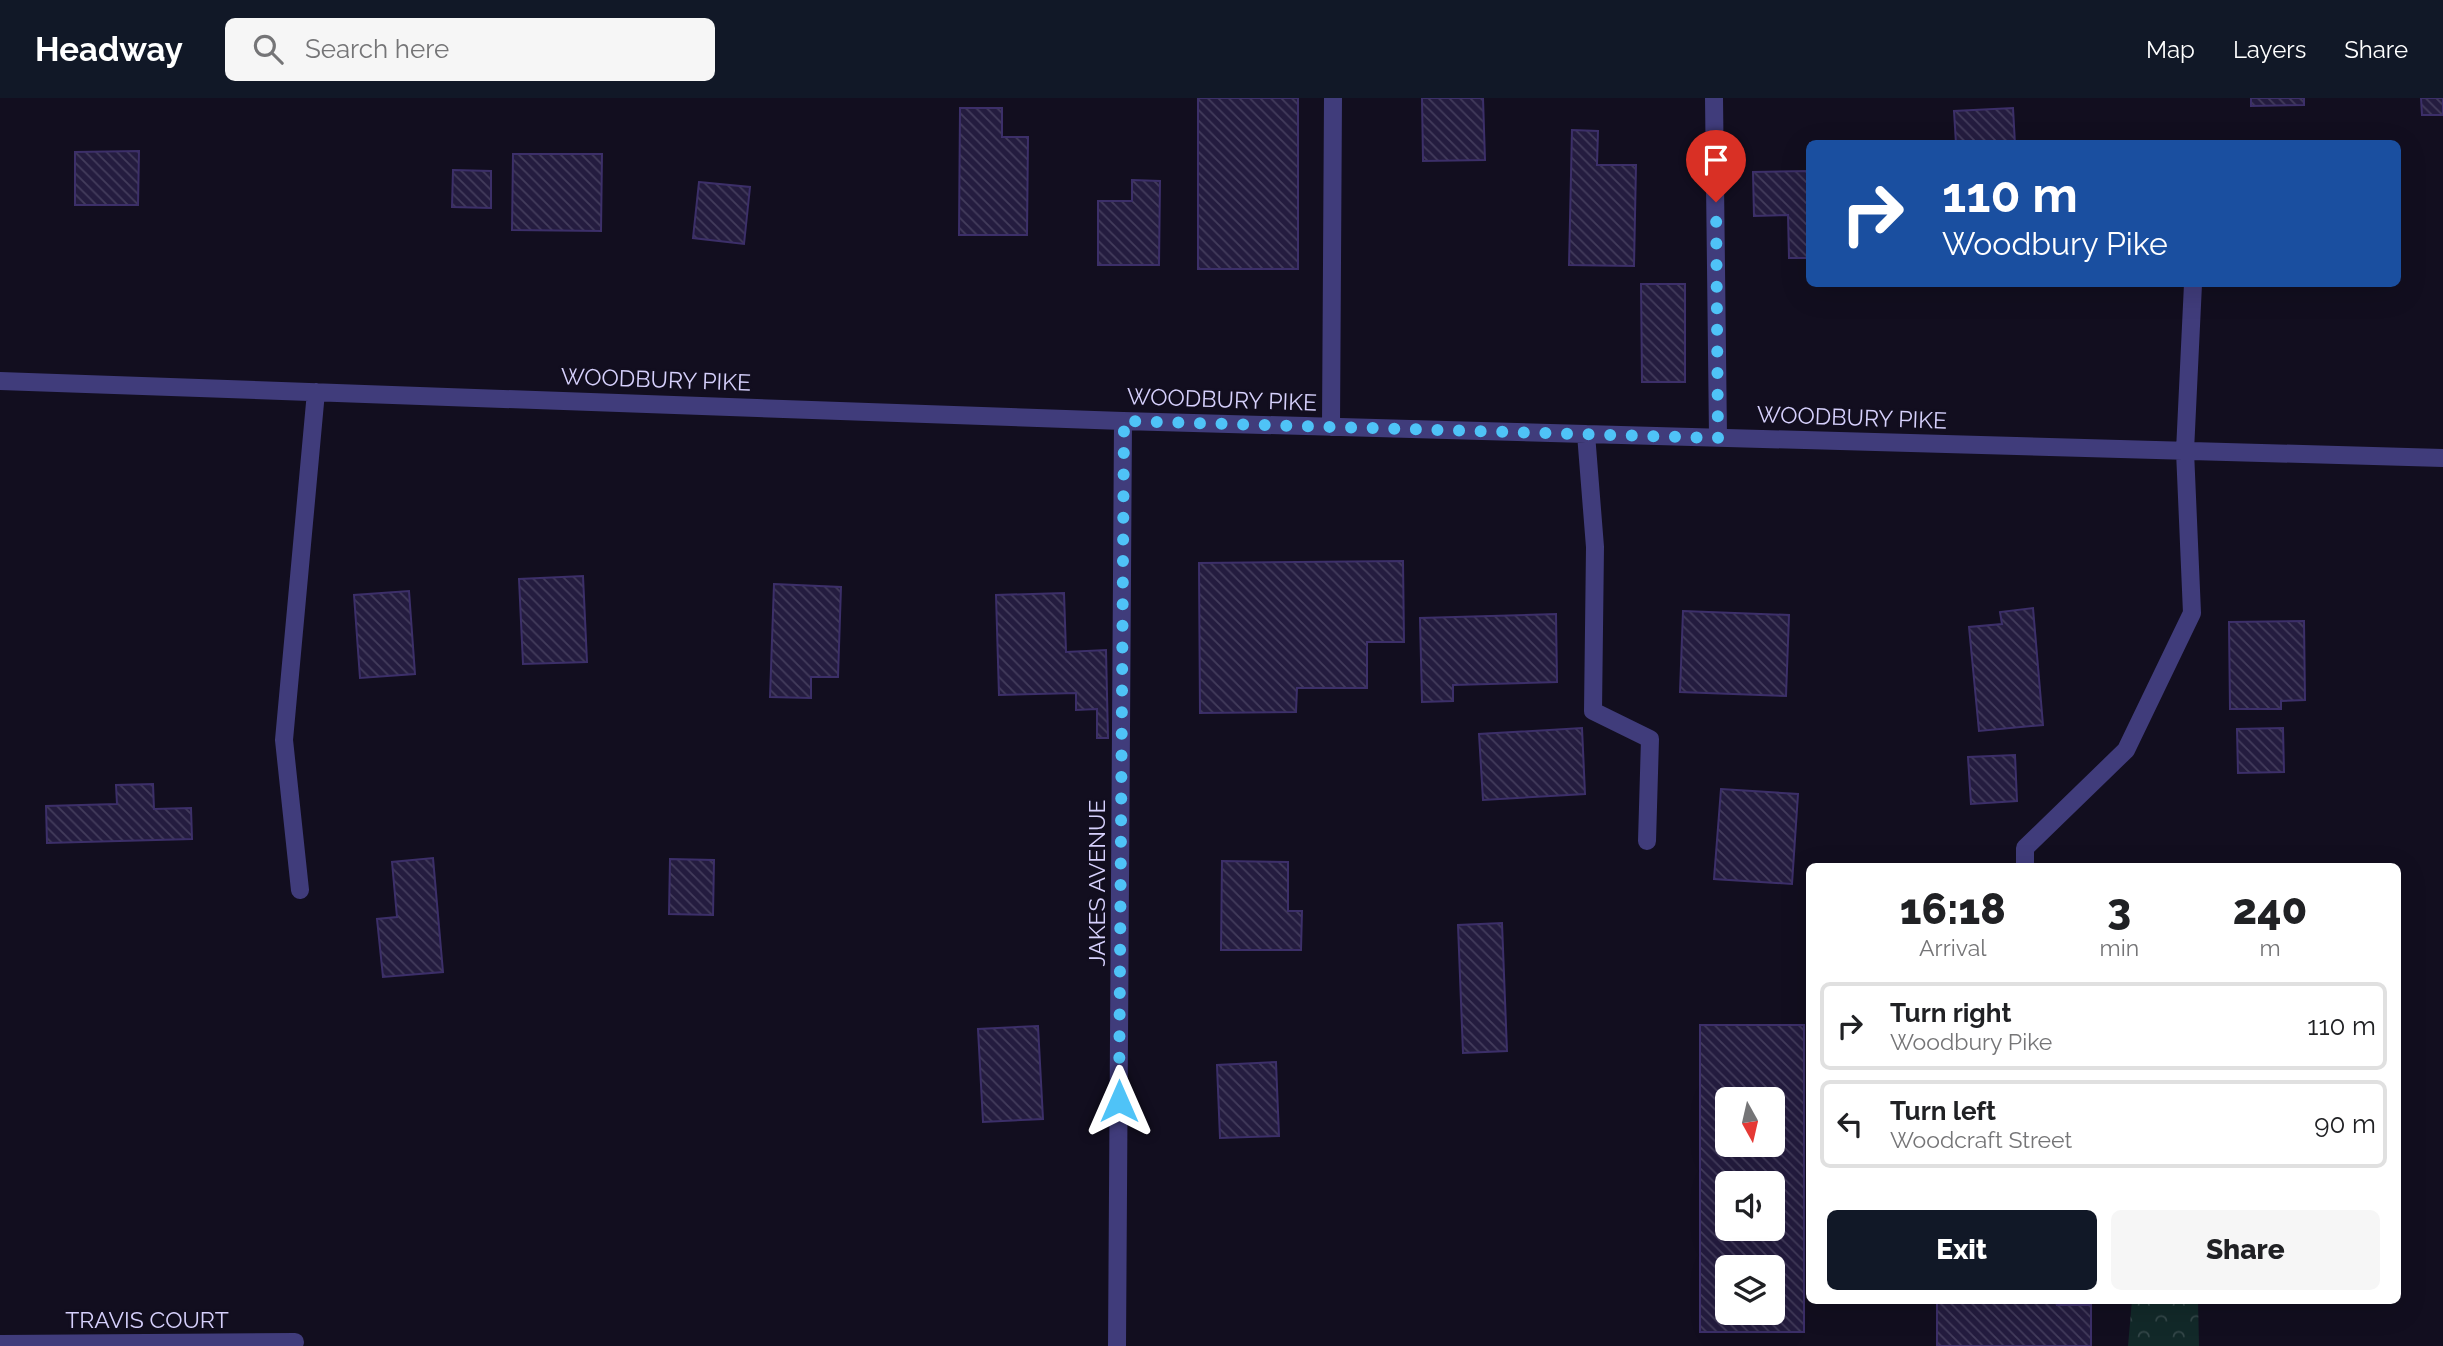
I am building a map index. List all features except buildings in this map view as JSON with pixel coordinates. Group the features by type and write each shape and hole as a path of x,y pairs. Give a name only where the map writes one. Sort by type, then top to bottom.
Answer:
{"street":[{"path":"1331,427 1333,98"},
{"path":"1714,98 1718,438"},
{"path":"2025,863 2025,848 2126,750 2192,613 2185,451 2193,287"},
{"name":"WOODBURY PIKE","path":"0,381 1124,421 2443,458"},
{"path":"300,890 284,740 316,392"},
{"name":"JAKES AVENUE","path":"1117,1346 1124,421"},
{"path":"1586,434 1595,547 1593,711 1650,739 1647,841"},
{"name":"TRAVIS COURT","path":"0,1344 295,1342"}],"green space":[{"path":"2132,1304 2198,1304 2199,1346 2128,1346"}],"route":[{"path":"1119,1101 1124,421 1718,438 1716,202"}]}
